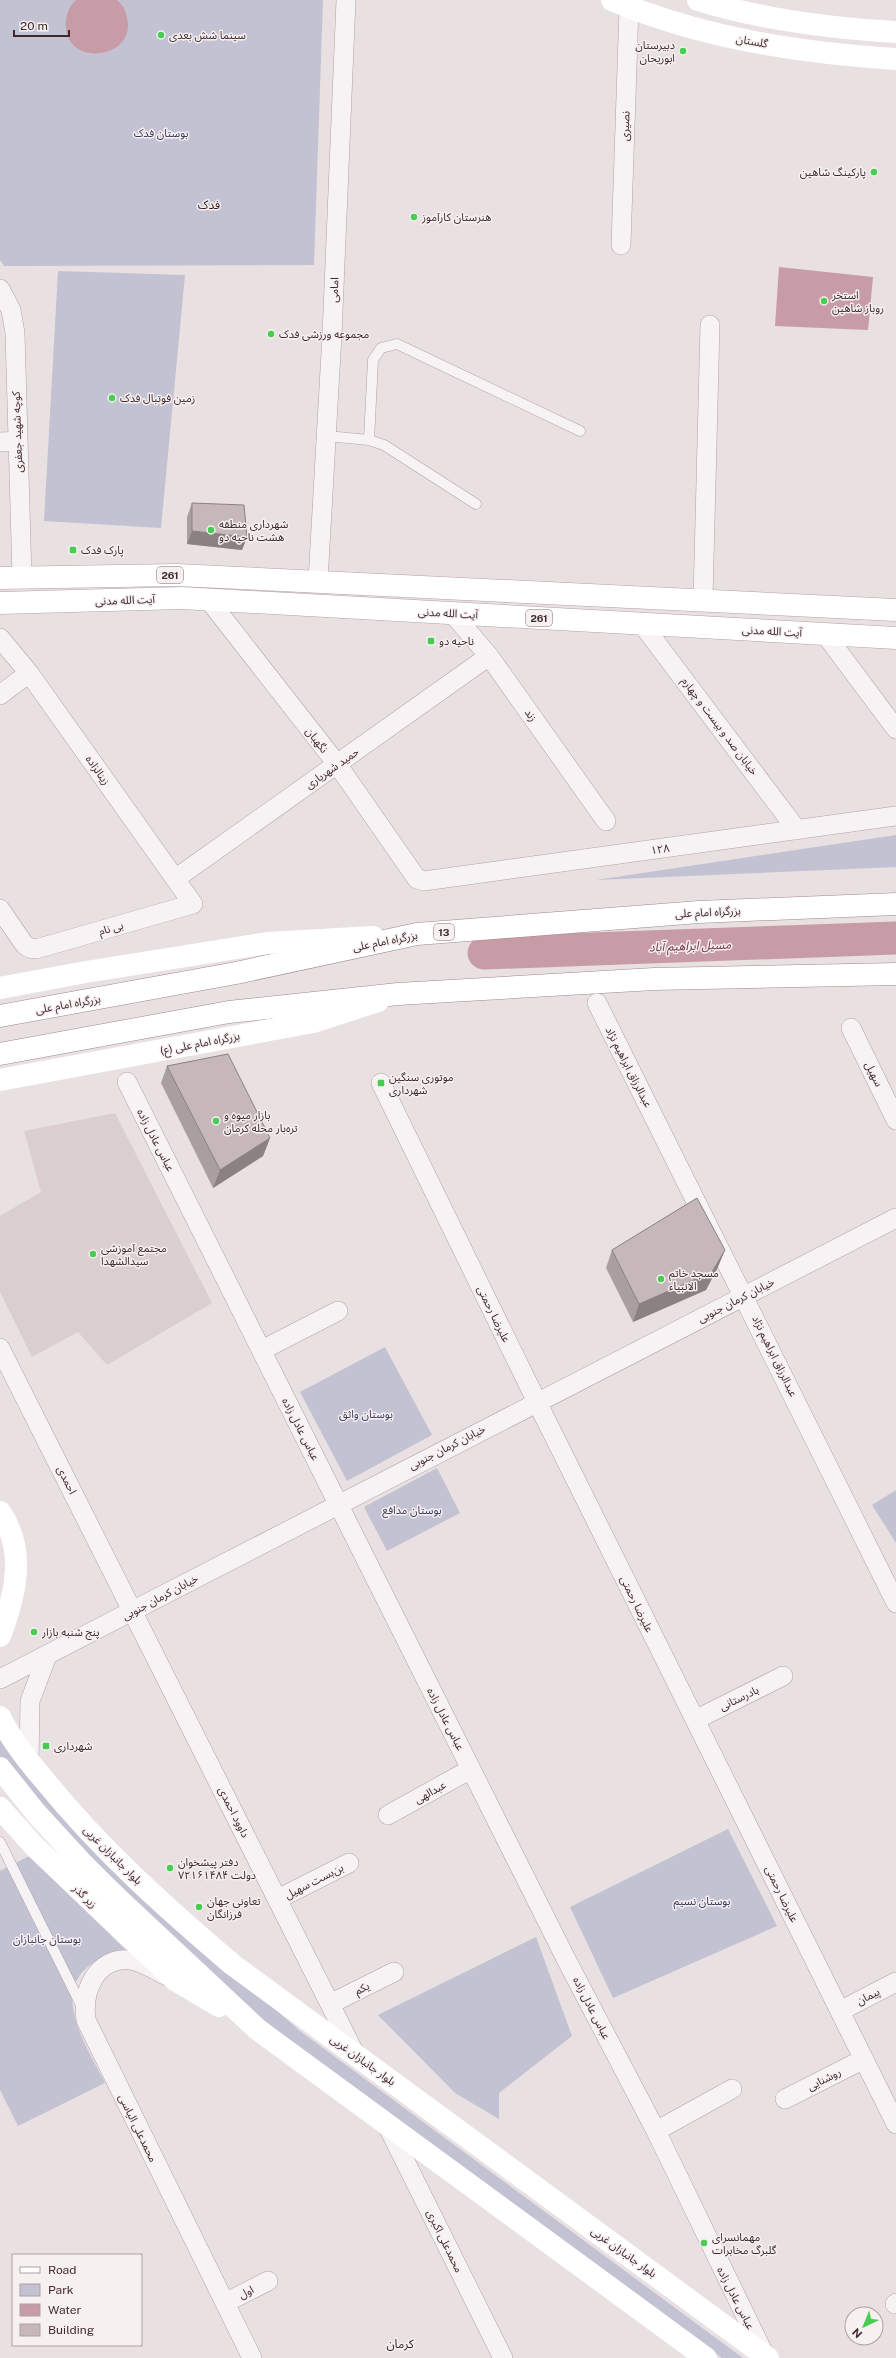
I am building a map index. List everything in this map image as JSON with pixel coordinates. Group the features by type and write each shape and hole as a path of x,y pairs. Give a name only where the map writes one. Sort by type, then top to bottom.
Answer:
{"main road":[{"path":"698,0 734,11 834,28 896,32"},
{"name":"گلستان","path":"621,4 728,37 831,55 896,59"},
{"name":"261","path":"0,578 177,575 703,599 896,610"},
{"path":"317,606 318,581"},
{"name":"آیت الله مدنی","path":"0,603 182,598 208,599 896,638"},
{"name":"بزرگراه امام علی","path":"0,1016 236,973 417,934 699,912 896,904"},
{"path":"0,988 86,972 268,943 417,934"},
{"path":"0,1054 229,1012 398,994 654,979 896,974"},
{"name":"بزرگراه امام علی (ع)","path":"0,1080 313,1022 398,994"},
{"path":"0,1512 10,1534 17,1575 14,1593 0,1636"},
{"name":"بلوار جانبازان غربی","path":"0,1717 29,1761 66,1807 166,1908 233,1965 766,2357"},
{"path":"2,1773 41,1819 114,1896 257,2029 706,2358"},
{"name":"زیر گذر","path":"0,1808 35,1847 175,1980 257,2029"}],"street":[{"name":"امامی","path":"318,581 327,436 346,0"},
{"name":"نصیری","path":"621,4 621,245"},
{"name":"کوچه شهید جعفری","path":"0,289 11,310 15,333 9,442 22,578"},
{"path":"703,599 710,325"},
{"name":"نگهبان","path":"208,599 336,764 417,878 424,881"},
{"name":"زند","path":"452,613 489,656 606,821"},
{"name":"خیابان صد و بیست و چهارم","path":"642,624 797,830"},
{"path":"825,634 896,729"},
{"name":"زینالزاده","path":"0,638 29,673 193,904"},
{"name":"حمید شهریاری","path":"175,879 489,656"},
{"path":"0,695 29,673"},
{"name":"۱۲۸","path":"424,881 896,816"},
{"name":"بی نام","path":"0,909 24,944 29,948 36,949 193,904"},
{"name":"عبدالرزاق ابراهیم نژاد","path":"598,1004 745,1296 896,1603"},
{"name":"سهیل","path":"851,1028 896,1120"},
{"name":"عباس عادل زاده","path":"127,1082 471,1769 656,2131 766,2357"},
{"name":"علیرضا رحمتی","path":"381,1083 537,1402 896,2124"},
{"name":"خیابان کرمان جنوبی","path":"0,1679 47,1656 338,1503 896,1218"},
{"path":"262,1350 338,1311"},
{"name":"احمدی","path":"0,1348 133,1611"},
{"name":"داوود احمدی","path":"133,1611 356,2056"},
{"path":"29,1761 30,1701 47,1656"},
{"name":"بادرستانی","path":"695,1720 783,1676"},
{"name":"عبدالهی","path":"388,1815 471,1769"},
{"name":"بن‌بست سهیل","path":"278,1899 349,1863"},
{"name":"محمدعلی الیاسی","path":"175,1980 131,1960 110,1963 94,1976 88,1985 85,2013 87,2025 252,2358"},
{"name":"یکم","path":"330,2004 394,1972"},
{"name":"پیمان","path":"840,2011 896,1982"},
{"name":"روشنایی","path":"785,2099 864,2059"},
{"path":"656,2131 732,2089"},
{"name":"محمدعلی اکبری","path":"386,2123 503,2358"},
{"name":"اول","path":"225,2304 268,2281"}],"lane":[{"path":"369,440 373,360 381,348 397,344 580,431"},
{"path":"327,436 369,440 384,445 476,504"},
{"path":"0,1842 85,2013"}],"shaded area":[{"name":"مجتمع آموزشی سیدالشهدا","path":"115,1113 212,1303 107,1365 78,1332 32,1357 0,1292 0,1216 41,1192 24,1131"}],"green space":[{"name":"بوستان فدک","path":"0,0 323,0 314,265 4,266 0,260"},
{"name":"زمین فوتبال فدک","path":"58,271 185,275 161,528 44,521"},
{"path":"896,835 896,867 596,880"},
{"name":"بوستان واثق","path":"385,1347 432,1435 347,1481 300,1392"},
{"name":"بوستان مدافع","path":"437,1468 460,1513 387,1551 364,1507"},
{"path":"896,1490 896,1543 872,1505"},
{"path":"0,1739 253,1990 300,2031 743,2358 722,2358 265,2021 89,1856 0,1756"},
{"name":"بوستان نسیم","path":"728,1829 777,1926 613,1998 570,1907"},
{"name":"بوستان جانبازان","path":"29,1856 127,1951 107,1955 98,1959 79,1977 73,1991 73,2007 76,2023 90,2055 105,2083 18,2126 0,2090 0,1871"},
{"path":"536,1937 572,2036 499,2093 499,2119 455,2093 378,2015"}],"water":[{"path":"76,0 117,0 124,8 127,18 127,32 122,42 113,49 101,53 89,53 78,49 70,41 66,28 69,9"},
{"name":"استخر روباز شاهین","path":"779,267 873,277 868,330 775,326"}],"building":[{"path":"192,503 244,505 247,537 192,531"},
{"path":"228,1054 270,1138 220,1170 167,1066"},
{"name":"مسجد خاتم الانبیاء","path":"697,1198 725,1250 712,1272 639,1304 612,1250"}],"waterway":[{"name":"مسیل ابراهیم آباد","path":"484,953 896,938"}],"place":[{"name":"سینما شش بعدی","path":"161,35"},
{"name":"دبیرستان ابوریحان","path":"683,51"},
{"name":"پارکینگ شاهین","path":"874,172"},
{"name":"هنرستان کارآموز","path":"414,217"},
{"name":"استخر روباز شاهین","path":"824,301"},
{"name":"مجموعه ورزشی فدک","path":"271,334"},
{"name":"زمین فوتبال فدک","path":"112,398"},
{"name":"شهرداری منطقه هشت ناحیه دو","path":"211,530"},
{"name":"پارک فدک","path":"73,550"},
{"name":"ناحیه دو","path":"431,641"},
{"name":"موتوری سنگین شهرداری","path":"381,1083"},
{"name":"بازار میوه و تره‌بار محله کرمان","path":"216,1121"},
{"name":"مجتمع آموزشی سیدالشهدا","path":"93,1254"},
{"name":"مسجد خاتم الانبیاء","path":"661,1279"},
{"name":"پنج شنبه بازار","path":"34,1632"},
{"name":"شهرداری","path":"46,1746"},
{"name":"دفتر پیشخوان دولت ۷۲۱۶۱۴۸۴","path":"170,1868"},
{"name":"تعاونی جهان فرزانگان","path":"199,1907"},
{"name":"مهمانسرای گلبرگ مخابرات","path":"704,2243"}],"district":[{"name":"فدک","path":"209,205"},
{"name":"کرمان","path":"400,2344"}]}
